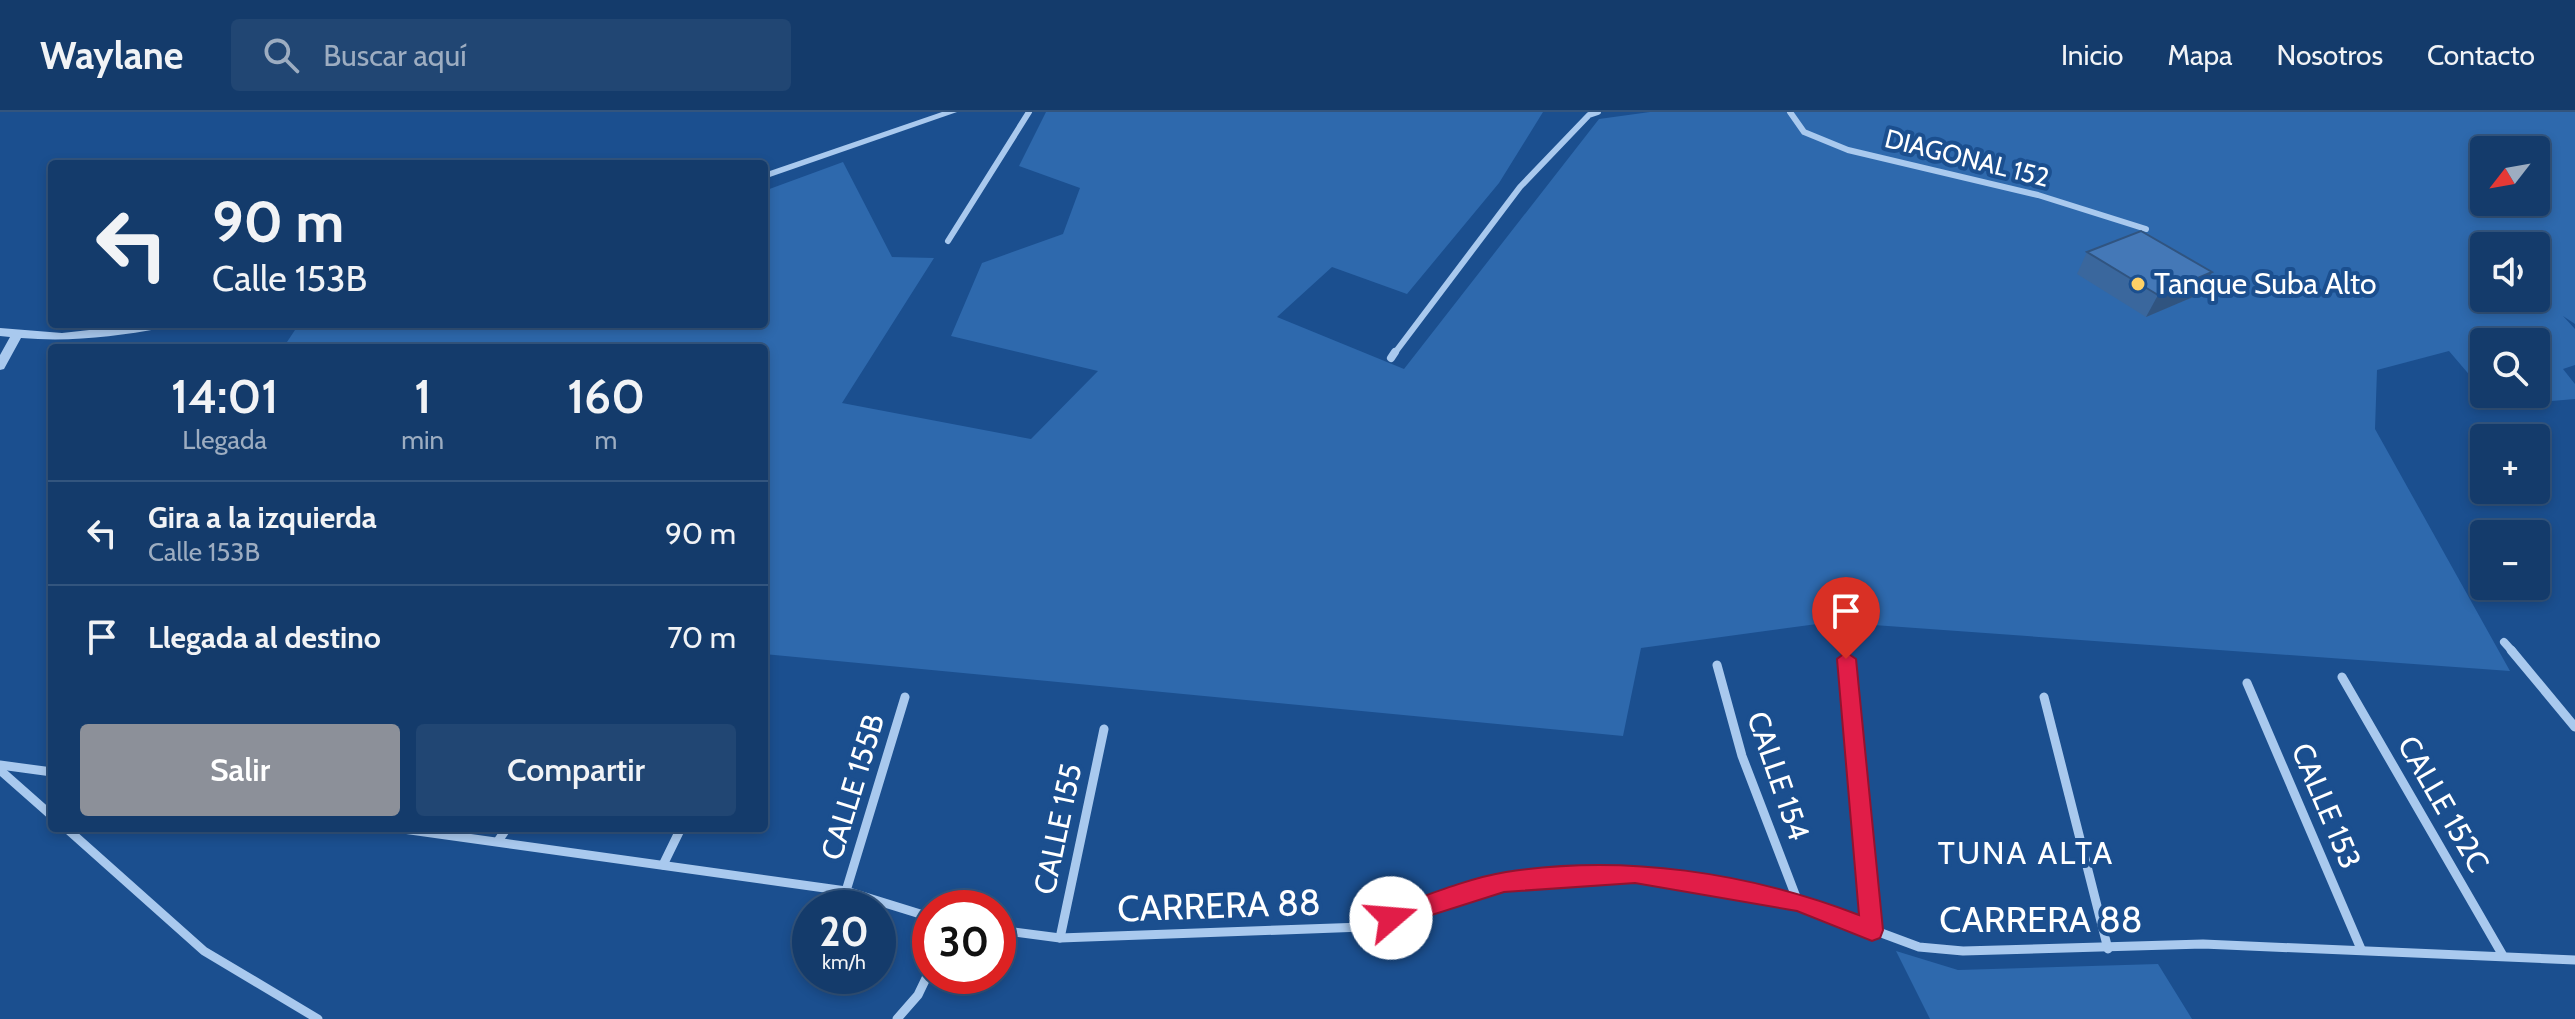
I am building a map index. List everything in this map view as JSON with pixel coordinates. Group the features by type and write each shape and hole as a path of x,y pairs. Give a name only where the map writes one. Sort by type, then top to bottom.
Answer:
{"street":[{"path":"768,175 952,112"},
{"path":"948,241 1029,112"},
{"path":"1391,358 1520,187 1589,115 1598,112"},
{"name":"DIAGONAL 152","path":"1790,112 1804,132 1848,150 2038,195 2146,229"},
{"path":"0,332 92,337 140,328"},
{"path":"0,366 17,335"},
{"path":"2504,642 2575,727"},
{"path":"1846,659 1872,930"},
{"name":"CALLE 154","path":"1717,665 1742,756 1798,902"},
{"name":"CALLE 152C","path":"2342,677 2502,954"},
{"name":"CALLE 153","path":"2247,683 2361,949"},
{"name":"CALLE 155B","path":"846,890 905,697"},
{"path":"2044,697 2108,949"},
{"name":"CALLE 155","path":"1060,938 1104,729"},
{"path":"0,767 48,772"},
{"path":"0,767 48,812"},
{"path":"70,832 204,951 318,1019"},
{"path":"427,832 839,890"},
{"path":"498,841 504,832"},
{"path":"663,865 679,832"},
{"name":"CARRERA 88","path":"1016,932 1060,938 1363,927 1504,882 1635,873 1798,902 1919,947 1963,951 2203,944 2502,954 2575,960"},
{"path":"897,1019 918,994"}],"shaded area":[{"path":"1046,112 1543,112 1499,183 1407,294 1332,267 1277,317 1404,369 1599,119 1650,112 2575,112 2575,324 2563,316 2575,329 2575,365 2563,369 2575,384 2575,399 2550,401 2550,328 2470,328 2470,376 2449,351 2377,370 2375,429 2510,671 1832,622 1641,648 1623,736 768,654 768,344 286,344 296,328 768,328 768,190 843,162 892,257 934,258 842,403 1031,439 1098,371 951,336 982,263 1063,234 1080,188 1019,166"},
{"path":"1896,951 1958,970 2158,964 2192,1019 1930,1019"}],"building":[{"path":"2141,231 2212,272 2158,295 2087,252"}],"place":[{"name":"Tanque Suba Alto","path":"2138,284"}],"district":[{"name":"TUNA ALTA","path":"2026,853"}],"route":[{"path":"1391,918 1504,882 1635,873 1798,902 1872,930 1846,659"}]}
